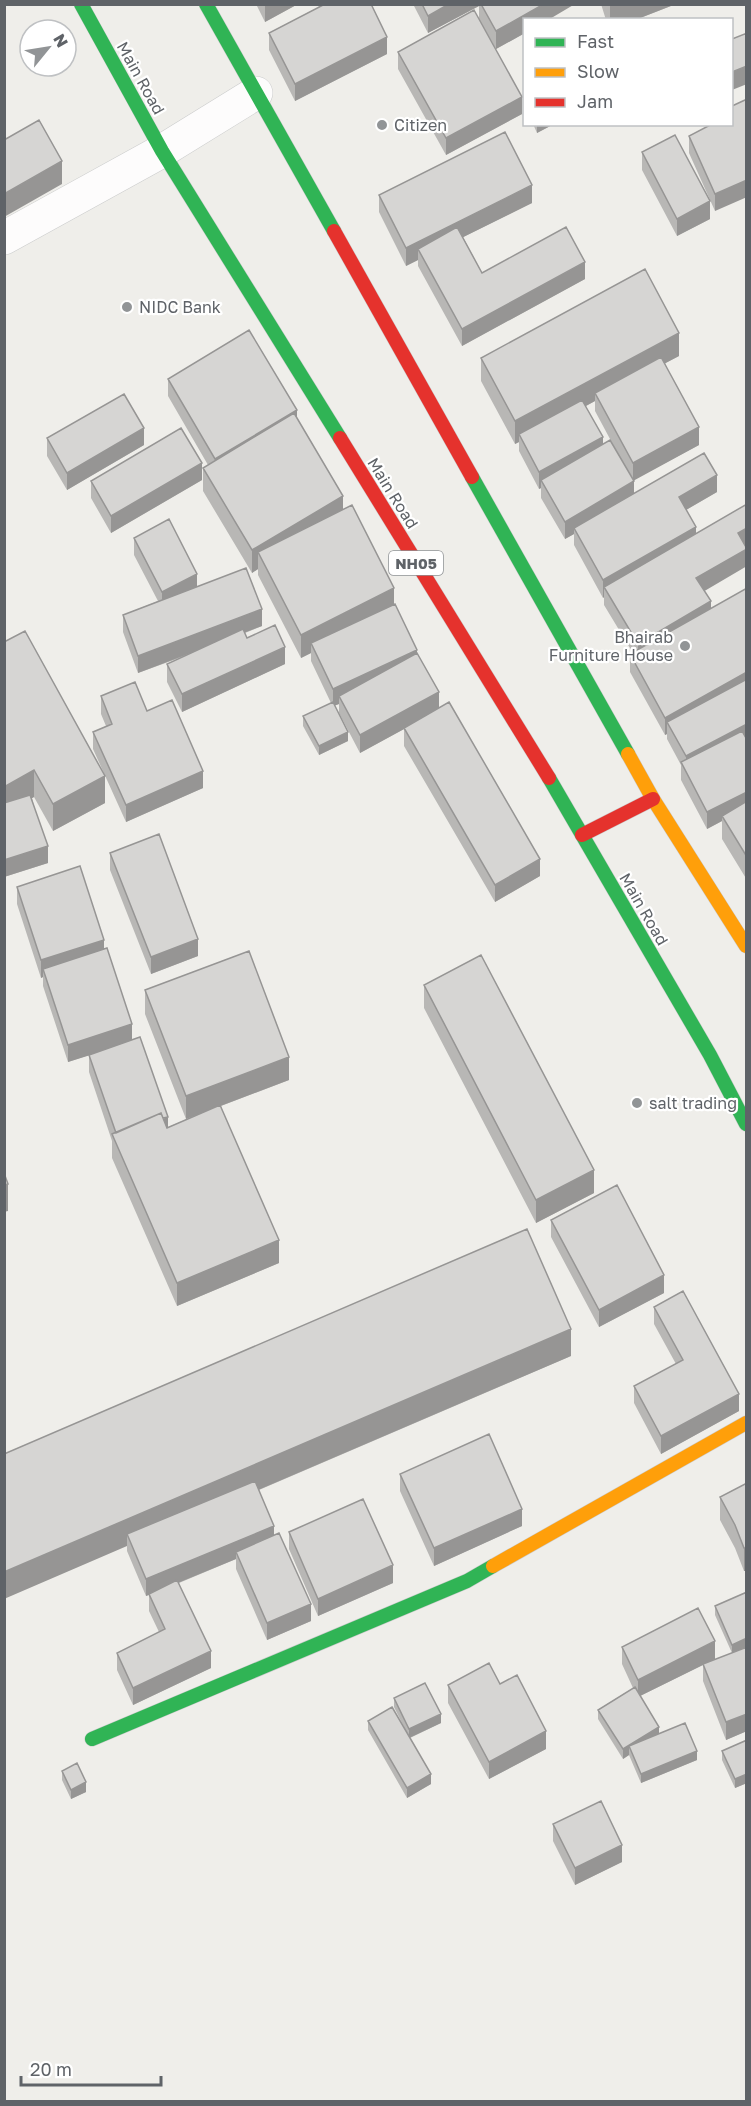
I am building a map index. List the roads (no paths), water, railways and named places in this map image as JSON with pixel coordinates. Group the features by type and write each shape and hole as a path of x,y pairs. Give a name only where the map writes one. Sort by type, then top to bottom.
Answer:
{"main road":[{"name":"Main Road","path":"81,4 162,151 532,749 710,1055 747,1124"},
{"path":"206,4 652,799 747,945"},
{"path":"582,835 652,799"},
{"path":"92,1739 466,1581 747,1423"}],"street":[{"path":"4,238 162,151 256,93"}],"place":[{"name":"Citizen","path":"382,125"},
{"name":"NIDC Bank","path":"127,307"},
{"name":"Bhairab Furniture House","path":"685,646"},
{"name":"salt trading","path":"637,1103"}]}
